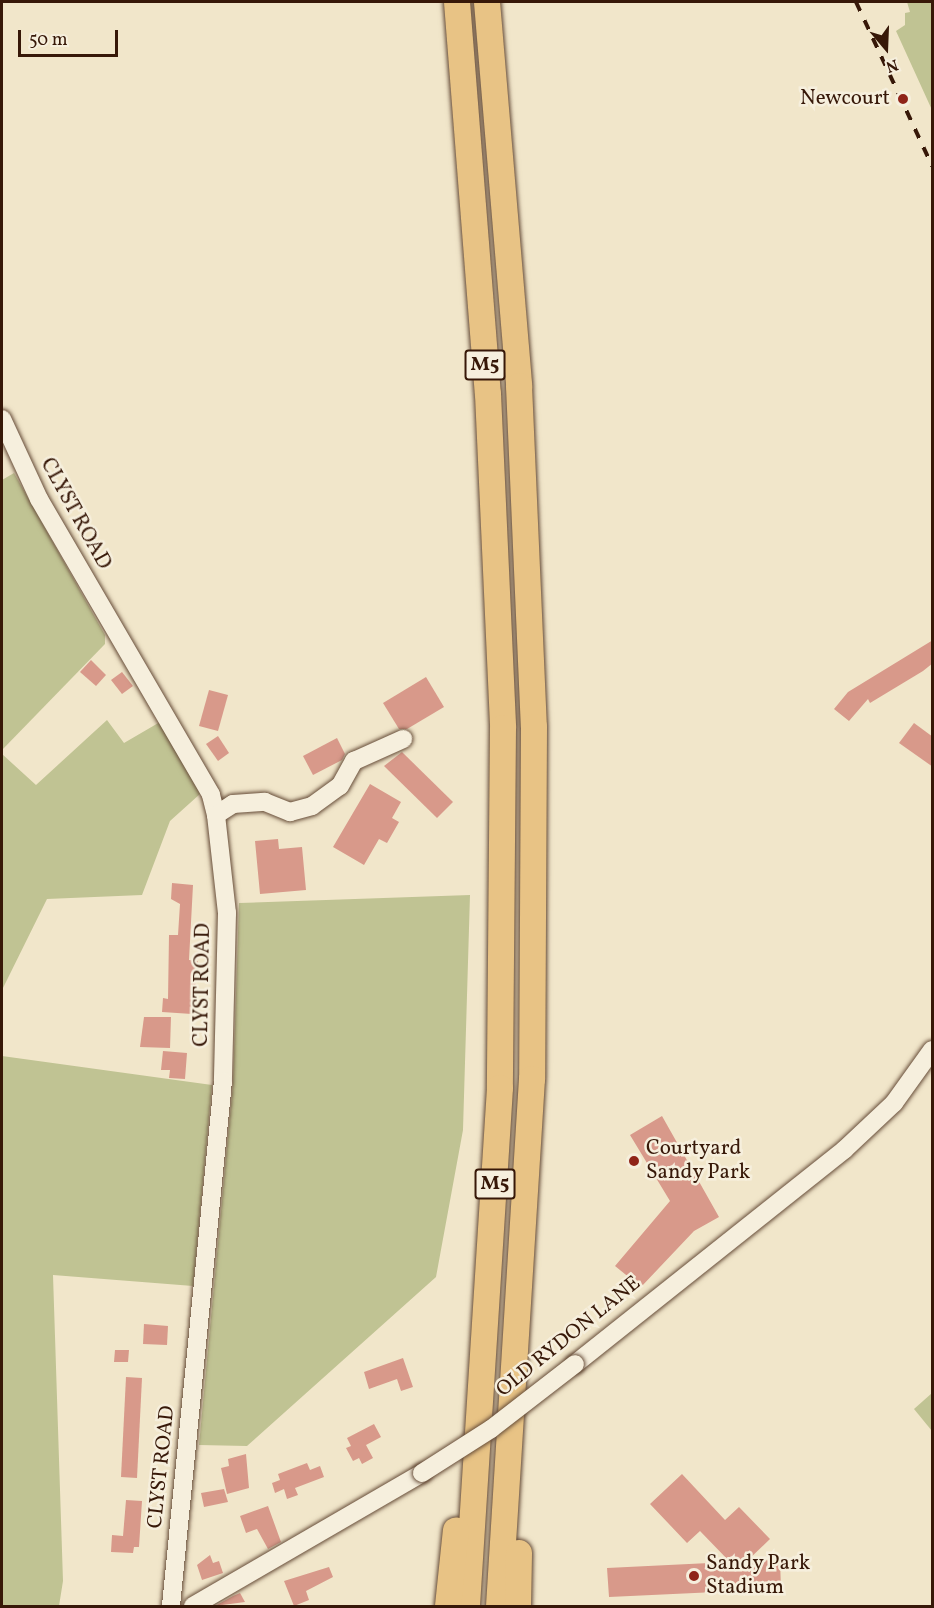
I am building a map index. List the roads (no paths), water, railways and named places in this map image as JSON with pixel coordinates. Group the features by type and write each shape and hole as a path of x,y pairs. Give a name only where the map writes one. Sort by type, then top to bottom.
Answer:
{"highway":[{"name":"M5","path":"457,2 488,394 502,681 500,1088 467,1606"},
{"name":"M5","path":"487,2 519,386 534,727 532,1079 499,1606"},
{"name":"M5","path":"515,1377 523,1424 518,1606"},
{"name":"M5","path":"448,1606 454,1540 482,1388"}],"street":[{"name":"CLYST ROAD","path":"2,419 39,499 211,795 216,815 227,913 223,1081 171,1606"},
{"path":"216,815 233,804 265,802 290,812 312,806 340,786 354,761 403,739"},
{"name":"OLD RYDON LANE","path":"193,1606 422,1473 491,1429 844,1150 894,1103 933,1050"}],"railway":[{"path":"856,2 932,166"}],"place":[{"name":"Newcourt","path":"903,99"},
{"name":"Courtyard Sandy Park","path":"634,1161"},
{"name":"Sandy Park Stadium","path":"694,1576"}]}
